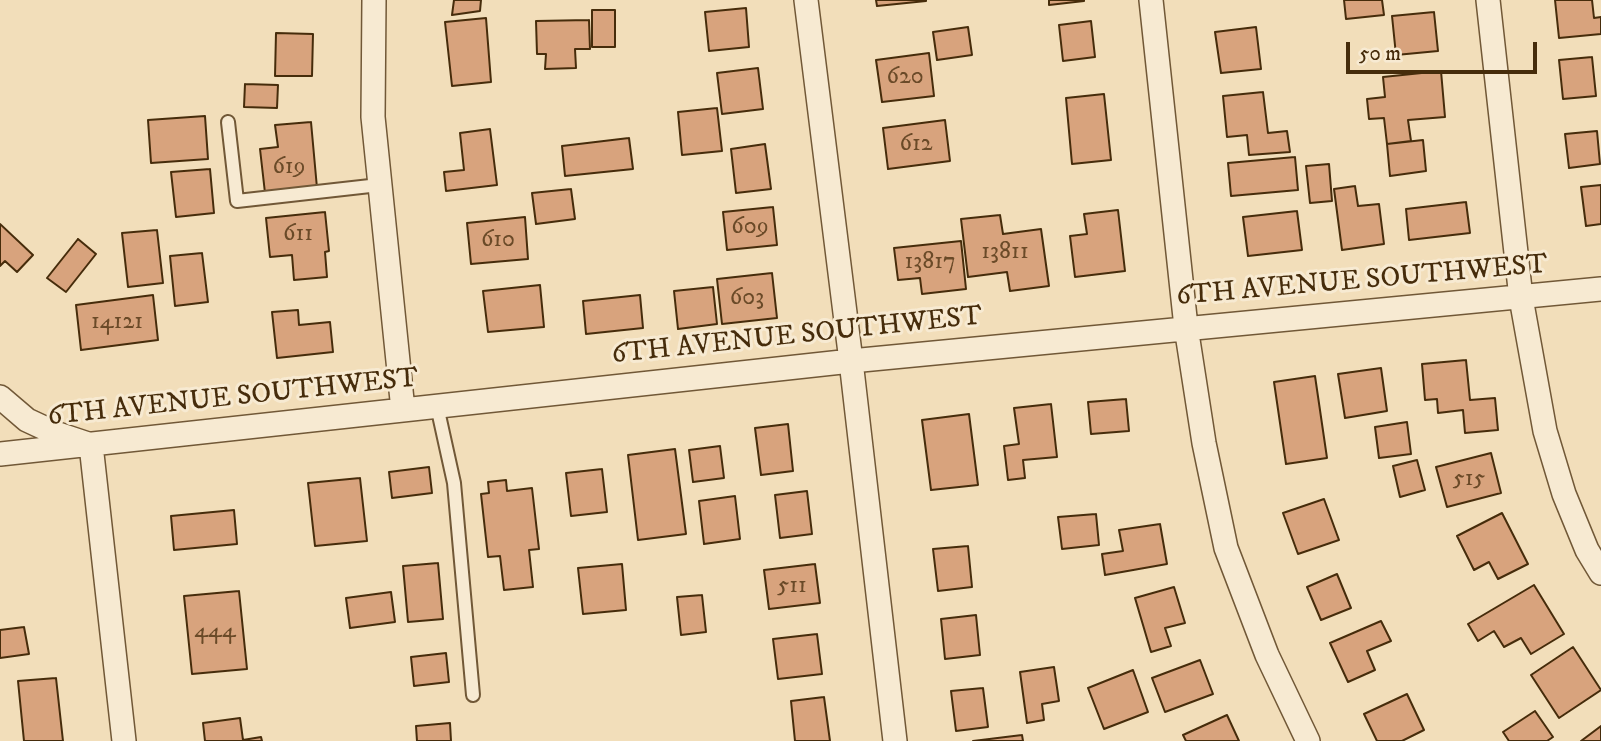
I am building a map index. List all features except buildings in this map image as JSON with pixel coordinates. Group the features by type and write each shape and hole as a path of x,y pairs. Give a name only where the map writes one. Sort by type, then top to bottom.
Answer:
{"street":[{"path":"374,0 373,117 403,410"},
{"path":"806,0 895,741"},
{"path":"1151,0 1186,327 1204,443 1226,548 1267,655 1308,741"},
{"path":"1488,0 1521,298 1545,430 1569,505 1587,550 1601,573"},
{"name":"6TH AVENUE SOUTHWEST","path":"0,454 851,361 1601,289"},
{"path":"0,397 27,419 55,433 91,444 124,741"}],"lane":[{"path":"228,122 237,201 379,185"},
{"path":"437,406 454,483 473,695"}]}
